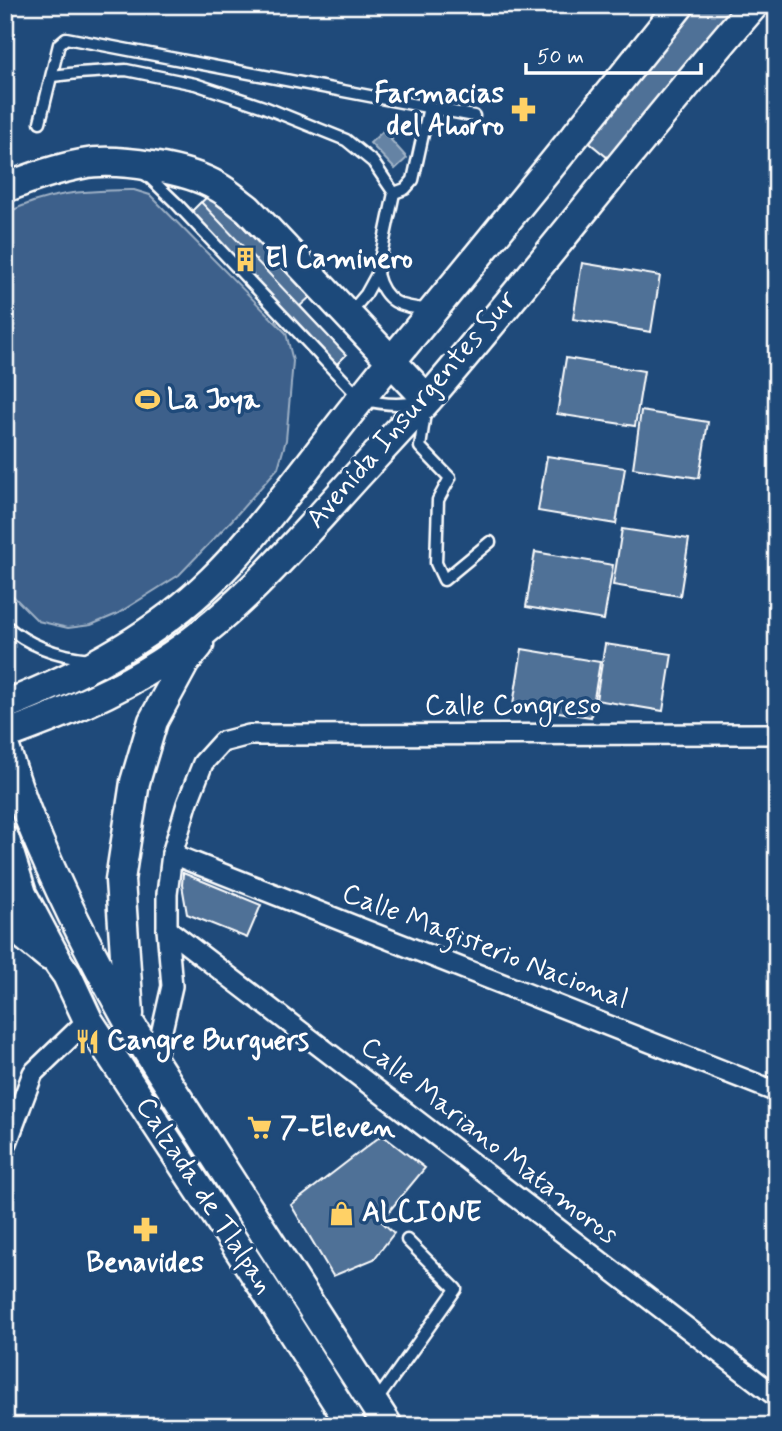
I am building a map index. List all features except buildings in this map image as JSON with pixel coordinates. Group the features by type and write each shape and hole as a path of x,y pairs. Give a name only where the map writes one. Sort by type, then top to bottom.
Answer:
{"main road":[{"name":"Avenida Insurgentes Sur","path":"5,705 101,660 144,634 212,580 246,544 680,5"},
{"name":"Avenida Insurgentes Sur","path":"5,735 108,692 160,663 235,605 427,399 754,5"},
{"path":"5,188 32,177 84,163 120,162 174,170 217,186 248,209 427,399"},
{"path":"130,1024 120,880 135,782 153,721 185,662 235,605"},
{"name":"Calzada de Tlalpan","path":"5,748 29,818 93,959 130,1024 381,1415"},
{"name":"Calzada de Tlalpan","path":"5,840 22,894 67,975 88,1020 352,1426"},
{"path":"7,926 59,964"}],"street":[{"name":"Calle Congreso","path":"172,854 203,763 222,742 248,735 777,734"},
{"path":"155,1061 172,986 167,894 172,854"},
{"name":"Calle Magisterio Nacional","path":"172,854 777,1092"},
{"name":"Calle Mariano Matamoros","path":"167,929 777,1397"},
{"path":"5,1148 33,1073 88,1020"}],"lane":[{"path":"40,122 59,44 66,38 474,116"},
{"path":"52,76 126,70 195,84 264,107 346,140 373,162 394,193 376,280 348,315"},
{"path":"394,193 405,189 413,180 429,107"},
{"path":"120,162 149,177 361,399 378,404 403,404 427,399 420,447 450,478 438,500 436,563 443,580 490,542"},
{"path":"376,280 393,302 415,309 435,309"},
{"path":"5,625 40,648 77,658 101,660"},
{"path":"381,1415 456,1289 407,1240"}],"shaded area":[{"path":"392,123 400,131 391,140 407,158 395,169 370,143"},
{"name":"La Joya","path":"134,190 150,195 286,333 293,361 286,440 278,468 179,575 117,614 91,625 68,628 38,621 5,585 5,214 52,197 84,192"}],"place":[{"name":"Farmacias del Ahorro","path":"524,110"},
{"name":"El Caminero","path":"245,259"},
{"name":"La Joya","path":"147,400"},
{"name":"Cangre Burguers","path":"87,1041"},
{"name":"7-Eleven","path":"260,1128"},
{"name":"ALCIONE","path":"342,1213"},
{"name":"Benavides","path":"145,1229"}]}
